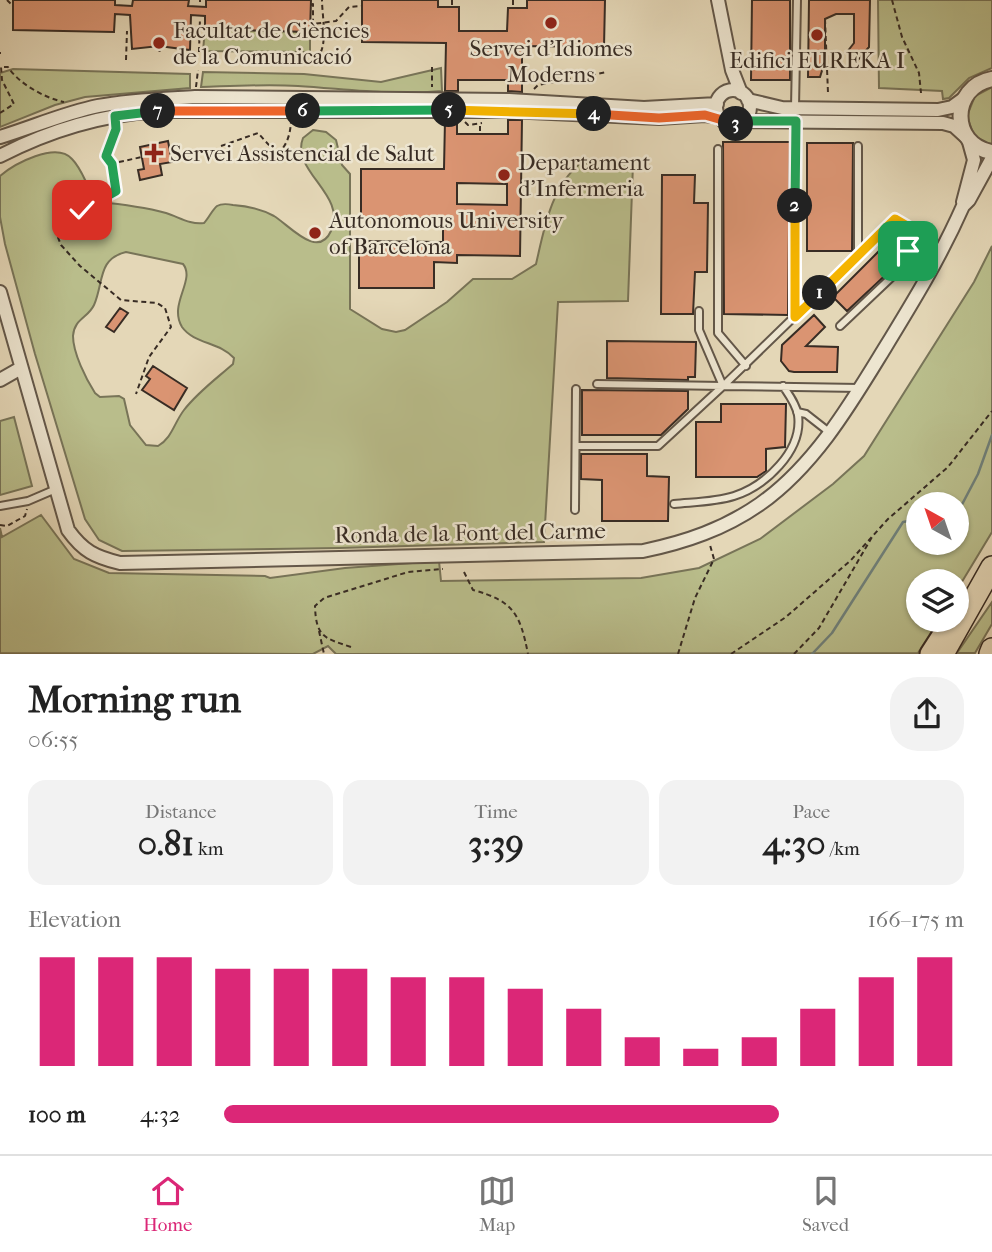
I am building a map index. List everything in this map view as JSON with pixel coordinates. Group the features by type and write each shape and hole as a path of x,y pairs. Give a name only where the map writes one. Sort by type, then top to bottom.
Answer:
{"highway":[{"path":"969,590 992,552"},
{"path":"943,653 992,567"},
{"path":"930,653 944,632"}],"street":[{"path":"718,0 732,69 750,111 743,121"},
{"path":"0,137 97,106 145,99 195,97 509,100 644,108 717,104 727,92 732,69"},
{"path":"0,156 59,130 115,116 156,111 506,111 659,118 705,115 720,117 731,124 795,114 938,110 952,107 973,87 992,79"},
{"path":"727,92 795,114 943,123 954,126 967,139 992,155"},
{"path":"963,99 959,113 967,139"},
{"path":"717,104 720,117"},
{"name":"Ronda de la Font del Carme","path":"0,292 68,530 80,547 94,557 120,563 643,551 681,543 737,519 781,486 816,450 860,388 940,258 962,206 974,160 967,139"},
{"name":"Ronda de la Font del Carme","path":"962,206 969,200 992,155"},
{"path":"0,380 21,368"}],"lane":[{"path":"795,317 797,0"},
{"path":"115,116 116,129 106,156 112,164 116,191"},
{"path":"858,146 858,256"},
{"path":"718,149 718,334 746,366"},
{"path":"576,446 658,446 746,366 895,219 907,226 911,238 897,272 840,326"},
{"path":"699,311 699,330 723,386"},
{"path":"597,384 860,388"},
{"path":"674,504 734,496 757,485 779,466 794,438 797,412 783,386"},
{"path":"575,510 576,389"},
{"path":"797,412 806,414 829,432"},
{"path":"0,506 28,501 56,489"}],"path":[{"path":"7,0 13,6"},
{"path":"316,59 323,46 322,0"},
{"path":"452,0 452,7"},
{"path":"513,0 513,8"},
{"path":"892,0 902,37 919,74 921,93"},
{"path":"311,5 313,4 313,24 336,21 349,7 362,6"},
{"path":"199,52 200,18"},
{"path":"825,19 828,93"},
{"path":"126,60 127,31"},
{"path":"159,47 160,55"},
{"path":"182,56 199,56"},
{"path":"0,113 14,104 2,80 1,67 8,67 20,80 35,90 66,102"},
{"path":"432,67 432,89"},
{"path":"196,88 198,70"},
{"path":"528,94 538,85 607,72"},
{"path":"220,146 258,133 277,153 283,149 290,135 292,118"},
{"path":"480,125 480,134"},
{"path":"112,164 142,157"},
{"path":"116,191 53,225 61,245 80,266 121,300 157,303 165,308 171,327 149,357 136,394"},
{"path":"731,653 786,617 850,560 874,533 948,467 992,411"},
{"path":"0,525 7,526 25,516 28,501"},
{"path":"794,653 819,628 874,533"},
{"path":"678,653 695,598 714,559 709,544"},
{"path":"351,647 326,638 316,626 315,607 324,598 408,572 443,569"},
{"path":"464,572 473,590 506,601 519,618 528,653"},
{"path":"319,630 324,653"}],"green space":[{"path":"878,0 992,0 992,68 969,78 949,98 943,99 942,91 879,88"},
{"path":"205,29 310,32 310,52 203,51"},
{"path":"441,68 442,91 388,92 274,85 201,87 203,72 304,74 381,82"},
{"path":"13,69 190,74 190,88 85,97 55,105 0,127 0,73"},
{"path":"992,87 992,145 974,136 967,116 975,96"},
{"path":"313,130 326,132 336,140 342,165 350,174 350,309 382,329 396,332 405,330 447,302 473,279 512,279 536,264 550,209 562,184 581,163 633,164 628,301 558,302 544,542 122,551 99,540 85,519 5,244 0,217 0,176 35,156 56,152 72,159 98,202 149,209 199,223 204,223 219,205 249,207 274,216 303,238 319,242 331,231 334,218 326,194 304,161 301,150 303,138","holes":["126,252 183,264 186,277 178,310 182,327 193,337 228,353 234,358 233,364 189,403 163,443 158,446 146,445 130,425 124,399 119,396 100,397 95,393 78,358 74,330 94,305 106,266 117,255"]},
{"path":"992,246 992,532 969,570 906,569 906,632 931,632 918,653 336,654 328,646 313,654 0,653 0,528 2,537 41,515 74,559 109,573 270,578 345,568 439,561 441,581 641,578 699,568 760,539 833,484 864,456 974,282"},
{"path":"14,417 32,486 0,495 0,421"},
{"path":"992,602 992,624 975,653 957,653"}],"building":[{"name":"Facultat de Ciències de la Comunicació","path":"13,0 115,0 115,5 132,6 133,0 189,0 188,6 206,7 206,0 311,0 310,32 205,29 205,16 191,15 190,50 159,46 132,49 130,15 115,14 114,32 13,30"},
{"path":"362,0 438,0 438,7 459,7 459,31 507,31 508,8 527,8 527,0 605,0 604,47 522,46 522,92 508,91 508,80 458,80 458,91 445,91 446,43 362,42"},
{"path":"752,0 790,0 790,80 751,80"},
{"name":"Edifici EUREKA I","path":"809,0 870,0 869,47 858,60 847,52 854,43 854,14 836,14 825,19 825,61 820,77 808,77"},
{"path":"445,120 457,120 457,134 508,134 508,120 522,120 520,256 457,255 457,263 434,262 434,288 359,288 359,241 443,242 443,227 432,227 432,218 361,218 361,169 444,169","holes":["457,183 507,184 507,205 457,204"]},
{"name":"Servei Assistencial de Salut","path":"168,141 172,162 160,164 162,175 140,180 138,170 144,169 140,147"},
{"path":"723,142 790,142 788,315 724,314"},
{"path":"807,143 853,143 852,251 807,251"},
{"path":"662,175 695,175 694,203 708,203 707,272 695,272 693,314 661,314"},
{"path":"879,251 894,265 892,269 847,311 833,297"},
{"path":"120,308 128,313 114,332 106,327"},
{"path":"814,315 825,327 806,346 838,347 837,372 794,372 789,371 781,361 782,345"},
{"path":"607,341 696,342 695,377 688,377 688,380 607,378"},
{"path":"153,366 187,388 174,410 142,390 150,379 146,376"},
{"path":"582,390 688,391 688,409 661,435 582,435"},
{"path":"721,404 786,404 785,447 766,449 766,471 757,477 696,477 696,422 721,422"},
{"path":"581,454 647,454 647,476 669,477 668,521 602,521 602,480 581,479"}],"waterway":[{"path":"969,492 992,435"},
{"path":"812,654 832,633 903,522 906,521"}],"place":[{"name":"Servei d'Idiomes Moderns","path":"551,23"},
{"name":"Edifici EUREKA I","path":"817,35"},
{"name":"Facultat de Ciències de la Comunicació","path":"159,43"},
{"name":"Servei Assistencial de Salut","path":"154,153"},
{"name":"Departament d'Infermeria","path":"504,175"},
{"name":"Autonomous University of Barcelona","path":"315,233"}],"route":[{"path":"82,210 116,191 112,164 106,156 116,129 115,116 137,112 506,111 659,118 705,115 720,117 731,124 760,120 796,121 795,317 895,219 907,226 911,238 908,251"}]}
